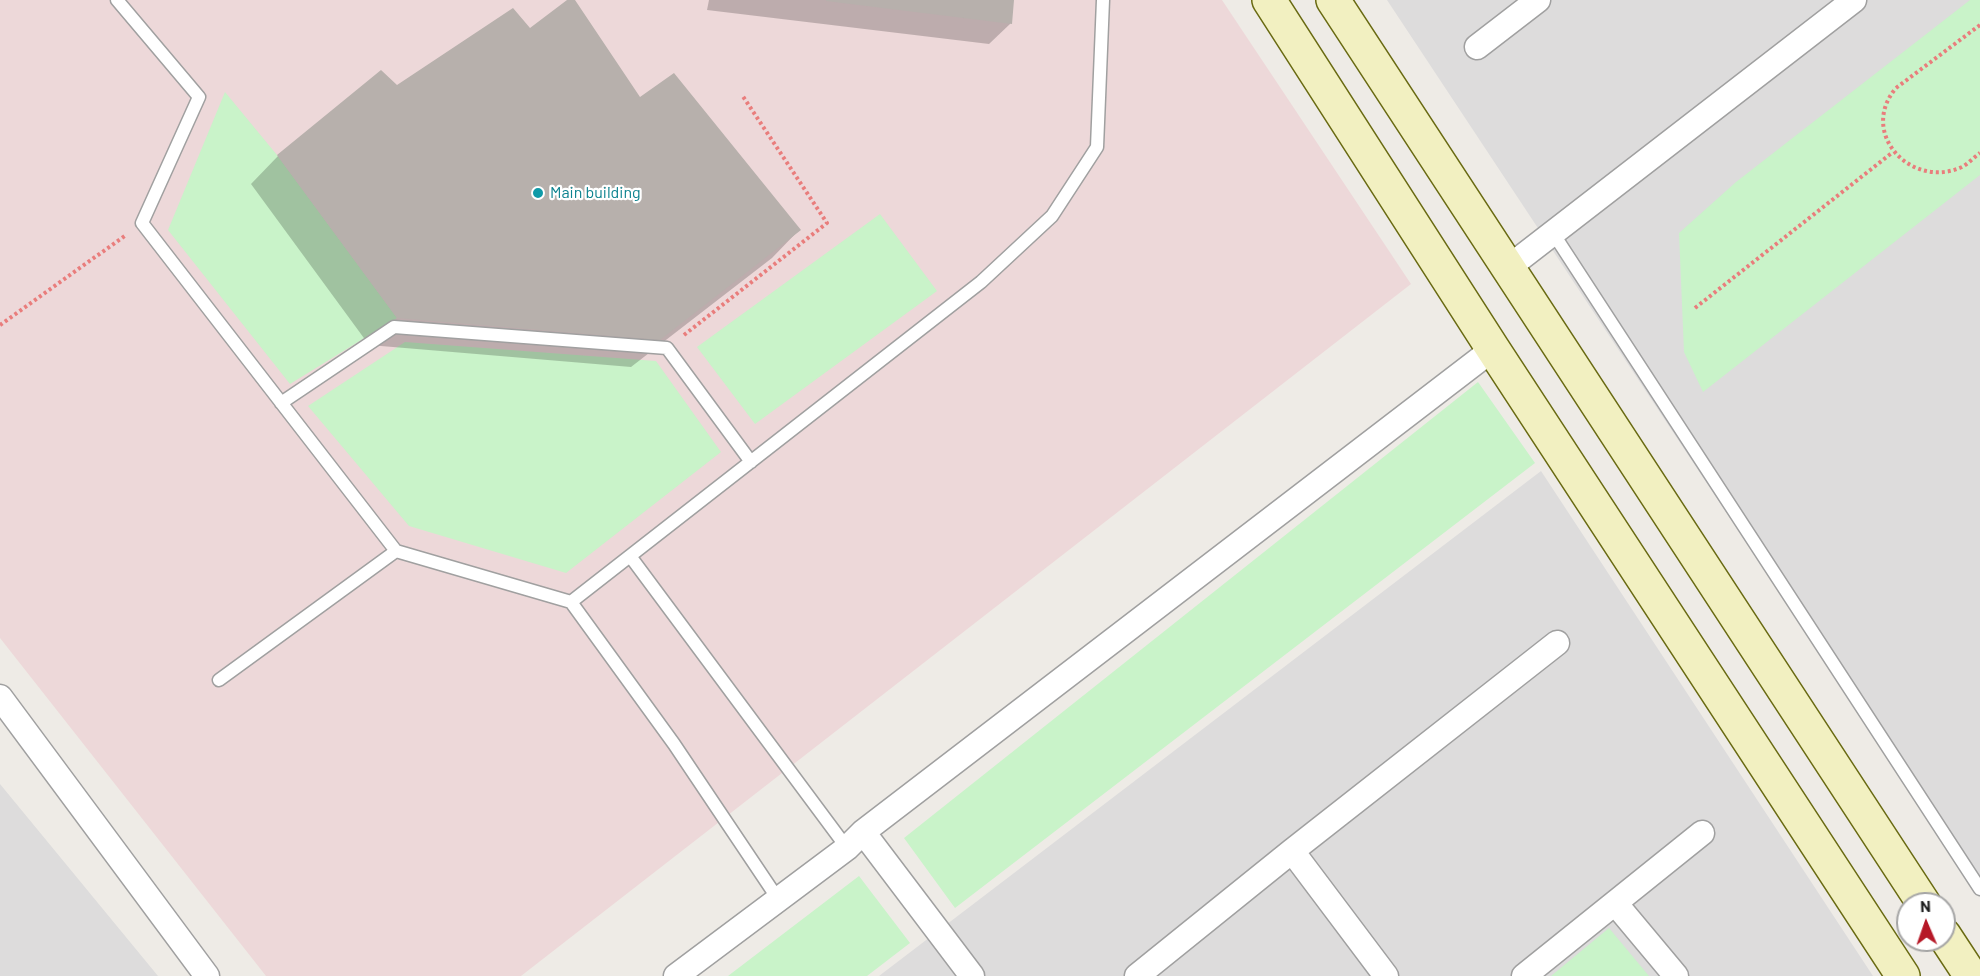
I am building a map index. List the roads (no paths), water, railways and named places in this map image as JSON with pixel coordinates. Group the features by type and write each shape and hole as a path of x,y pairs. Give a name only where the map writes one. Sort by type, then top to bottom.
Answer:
{"main road":[{"path":"1269,0 1493,349 1903,976"},
{"path":"1333,0 1916,892"},
{"path":"1955,952 1971,976"}],"street":[{"path":"1477,46 1538,0"},
{"path":"1509,267 1854,0"},
{"path":"676,976 1493,349"},
{"path":"1137,976 1557,643"},
{"path":"0,697 207,976"},
{"path":"1524,976 1702,833"},
{"path":"855,840 972,976"},
{"path":"1292,851 1386,976"},
{"path":"1615,903 1676,976"}],"lane":[{"path":"117,0 199,98 142,224 396,551 571,602 674,744 778,899"},
{"path":"571,602 981,282 1052,216 1097,147 1104,0"},
{"path":"1553,233 1980,889"},
{"path":"281,403 394,327 667,348 751,462"},
{"path":"219,680 396,551"},
{"path":"630,556 855,840"}],"place":[{"name":"Main building","path":"538,193"}]}
